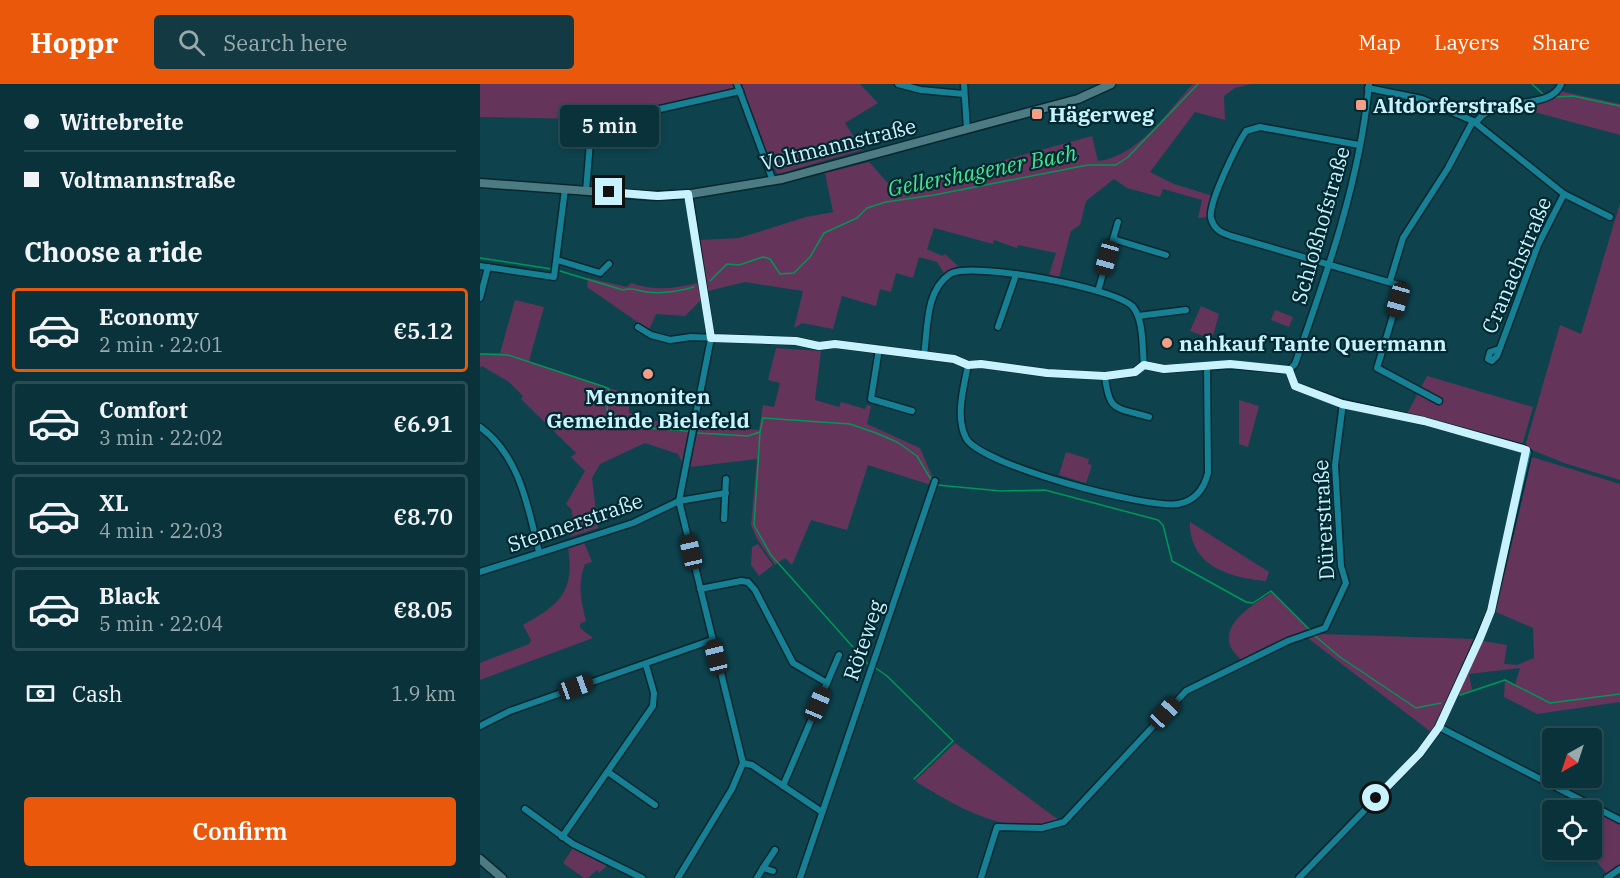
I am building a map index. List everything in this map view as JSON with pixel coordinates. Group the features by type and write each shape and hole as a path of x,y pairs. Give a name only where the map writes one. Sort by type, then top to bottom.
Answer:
{"street":[{"path":"737,84 773,181"},
{"path":"898,84 921,90 964,94"},
{"path":"964,84 967,129"},
{"name":"Voltmannstraße","path":"480,183 658,196 688,194 773,181 1078,99 1112,84"},
{"path":"1390,281 1403,238 1475,122 1486,110 1545,98 1556,92 1561,84"},
{"path":"1369,86 1429,101 1475,122 1564,194 1610,217"},
{"name":"Schloßhofstraße","path":"1289,370 1295,364 1330,264 1359,145 1369,86"},
{"path":"586,191 592,118 642,113 740,91"},
{"path":"1359,145 1253,127 1246,130 1211,212 1214,226 1223,233 1402,286 1377,368 1439,401"},
{"path":"480,266 554,277 565,189"},
{"path":"678,878 732,789 743,762 679,501 711,338 688,194"},
{"name":"Cranachstraße","path":"1498,349 1539,245 1564,194"},
{"path":"1098,291 1118,222"},
{"path":"1113,239 1166,255"},
{"path":"557,260 600,273 609,264"},
{"path":"480,298 488,267"},
{"path":"924,355 932,301 945,279 957,271 969,270 1016,275 1098,291 1124,299 1138,316 1144,365"},
{"path":"998,327 1016,275"},
{"path":"1138,316 1186,310"},
{"path":"638,327 651,335 670,340 711,338 796,341 808,345 835,344 924,355 968,365 981,364 1060,374 1105,376 1135,372 1144,365 1164,369 1230,364 1289,370 1295,386 1342,404 1424,421 1526,450 1491,611 1439,727 1420,753 1299,878"},
{"path":"879,349 871,399 912,411"},
{"path":"968,365 962,422 965,437 976,449 1052,479 1142,501 1177,505 1194,498 1200,492 1208,473 1207,366"},
{"path":"1105,376 1107,398 1112,405 1149,417"},
{"name":"Dürerstraße","path":"981,878 997,827 1042,828 1064,822 1186,691 1288,640 1322,631 1346,583 1341,566 1335,459 1342,404"},
{"path":"480,427 501,446 519,477 539,552"},
{"path":"724,519 726,479"},
{"name":"Röteweg","path":"800,878 934,483"},
{"name":"Stennerstraße","path":"480,572 625,525 679,501 726,493"},
{"path":"700,589 741,581 748,582 755,590 793,663 827,683"},
{"path":"480,726 510,711 712,640"},
{"path":"783,786 839,655"},
{"path":"562,837 653,706 654,693 646,665"},
{"path":"1439,727 1620,820"},
{"path":"743,762 752,765 822,812"},
{"path":"608,772 655,805"},
{"path":"525,809 562,837 600,859 642,878"},
{"path":"757,878 775,850"},
{"path":"480,859 501,878"},
{"path":"763,868 773,871"},
{"path":"1607,878 1620,869"}],"shaded area":[{"path":"480,84 733,84 736,90 639,111 595,114 587,119 480,117"},
{"path":"741,84 860,84 878,103 845,123 862,150 778,174 772,166"},
{"path":"1193,84 1251,84 1235,88 1224,96 1225,120 1195,112 1150,172 1174,184 1213,196 1207,217 1198,218 1202,200 1163,189 1160,197 1127,188 1114,179 1086,201 1080,225 1071,231 1059,277 1049,275 1056,253 1018,245 1017,248 994,240 993,244 934,228 927,249 942,256 945,254 958,266 944,273 937,262 919,257 913,278 896,273 891,292 880,289 876,306 842,296 833,329 802,323 794,328 803,291 745,282 708,291 700,240 739,238 806,217 833,212 825,173 869,162 894,190 1092,136 1098,161 1126,151 1139,142 1151,132"},
{"path":"1555,90 1620,104 1620,135 1519,108 1520,102 1544,96"},
{"path":"1620,203 1620,480 1564,463 1525,447 1560,325 1581,334"},
{"path":"588,278 627,287 631,283 664,288 697,283 701,300 685,316 656,314 649,330 587,287"},
{"path":"515,300 544,307 529,361 630,395 629,413 647,420 690,424 682,462 678,454 645,443 600,464 592,478 598,528 570,537 573,529 572,510 566,504 585,471 571,457 576,453 521,399 523,396 509,382 482,366 480,368 480,353 500,353"},
{"path":"1201,306 1219,314 1212,339 1190,331"},
{"path":"1275,310 1293,317 1289,327 1271,320"},
{"path":"776,348 821,351 815,400 839,407 841,402 865,409 867,405 871,406 867,424 920,448 933,478 931,485 868,465 847,530 811,520 792,565 785,558 775,565 757,539 751,525 757,459 690,467 699,425 759,430 763,405 774,407 780,383 768,380"},
{"path":"1427,376 1533,407 1523,442 1520,445 1407,414"},
{"path":"1239,400 1259,406 1248,447 1239,444"},
{"path":"1066,452 1089,459 1088,464 1092,465 1086,483 1059,475"},
{"path":"1532,457 1620,484 1620,702 1537,714 1504,697 1505,681 1515,685 1520,668 1469,674 1472,690 1456,695 1483,641 1507,645 1504,664 1517,665 1534,658 1533,628 1496,612"},
{"path":"1190,522 1269,572 1266,581 1239,577 1214,567 1196,549"},
{"path":"584,542 592,562 585,564 581,579 581,599 586,621 580,624 580,628 593,638 480,680 480,663 529,644 531,640 523,625 547,610 562,595 569,575 568,547"},
{"path":"758,544 773,565 759,576 751,565 752,547"},
{"path":"1272,592 1310,630 1241,660 1230,645 1231,628 1242,614"},
{"path":"1319,634 1475,639 1431,732 1305,636"},
{"path":"955,743 1060,821 1040,825 1002,822 966,810 915,781"},
{"path":"1602,813 1620,822 1620,865 1608,875 1595,860 1602,860"},
{"path":"573,848 607,866 599,873 597,870 588,878 584,878 563,863"}],"waterway":[{"name":"Gellershagener Bach","path":"710,281 727,264 739,265 763,257 770,259 780,274 794,273 810,257 824,233 857,218 867,208 886,202 1088,165 1116,165 1128,157 1198,84"},
{"name":"Gellershagener Bach","path":"1532,84 1544,95"},
{"name":"Gellershagener Bach","path":"1553,97 1573,96 1620,106"},
{"name":"Gellershagener Bach","path":"480,258 552,269"},
{"name":"Gellershagener Bach","path":"560,271 623,290 659,293 694,287"},
{"path":"480,354 508,355 605,387 609,389 607,412 647,428 688,431"},
{"path":"698,433 748,436 760,432 763,418 850,424 897,442 917,456 933,483"},
{"path":"760,433 754,525 771,555 868,664"},
{"path":"937,485 1001,491 1045,490 1158,520 1163,525 1172,561 1246,602 1253,603 1271,591 1310,630"},
{"path":"1315,636 1340,657 1416,708 1441,703"},
{"path":"874,667 887,676 953,741 914,779"},
{"path":"1460,695 1505,680 1550,703 1620,694"}],"place":[{"name":"Altdorferstraße","path":"1361,105"},
{"name":"Hägerweg","path":"1037,114"},
{"name":"nahkauf Tante Quermann","path":"1167,343"},
{"name":"Mennoniten Gemeinde Bielefeld","path":"648,374"}],"route":[{"path":"609,192 658,196 688,194 711,338 796,341 819,346 835,344 954,359 968,365 981,364 1060,374 1105,376 1132,373 1144,365 1159,369 1180,369 1230,364 1289,370 1295,386 1342,404 1424,421 1526,450 1528,452 1491,611 1480,638 1439,727 1430,741 1376,798"}]}
